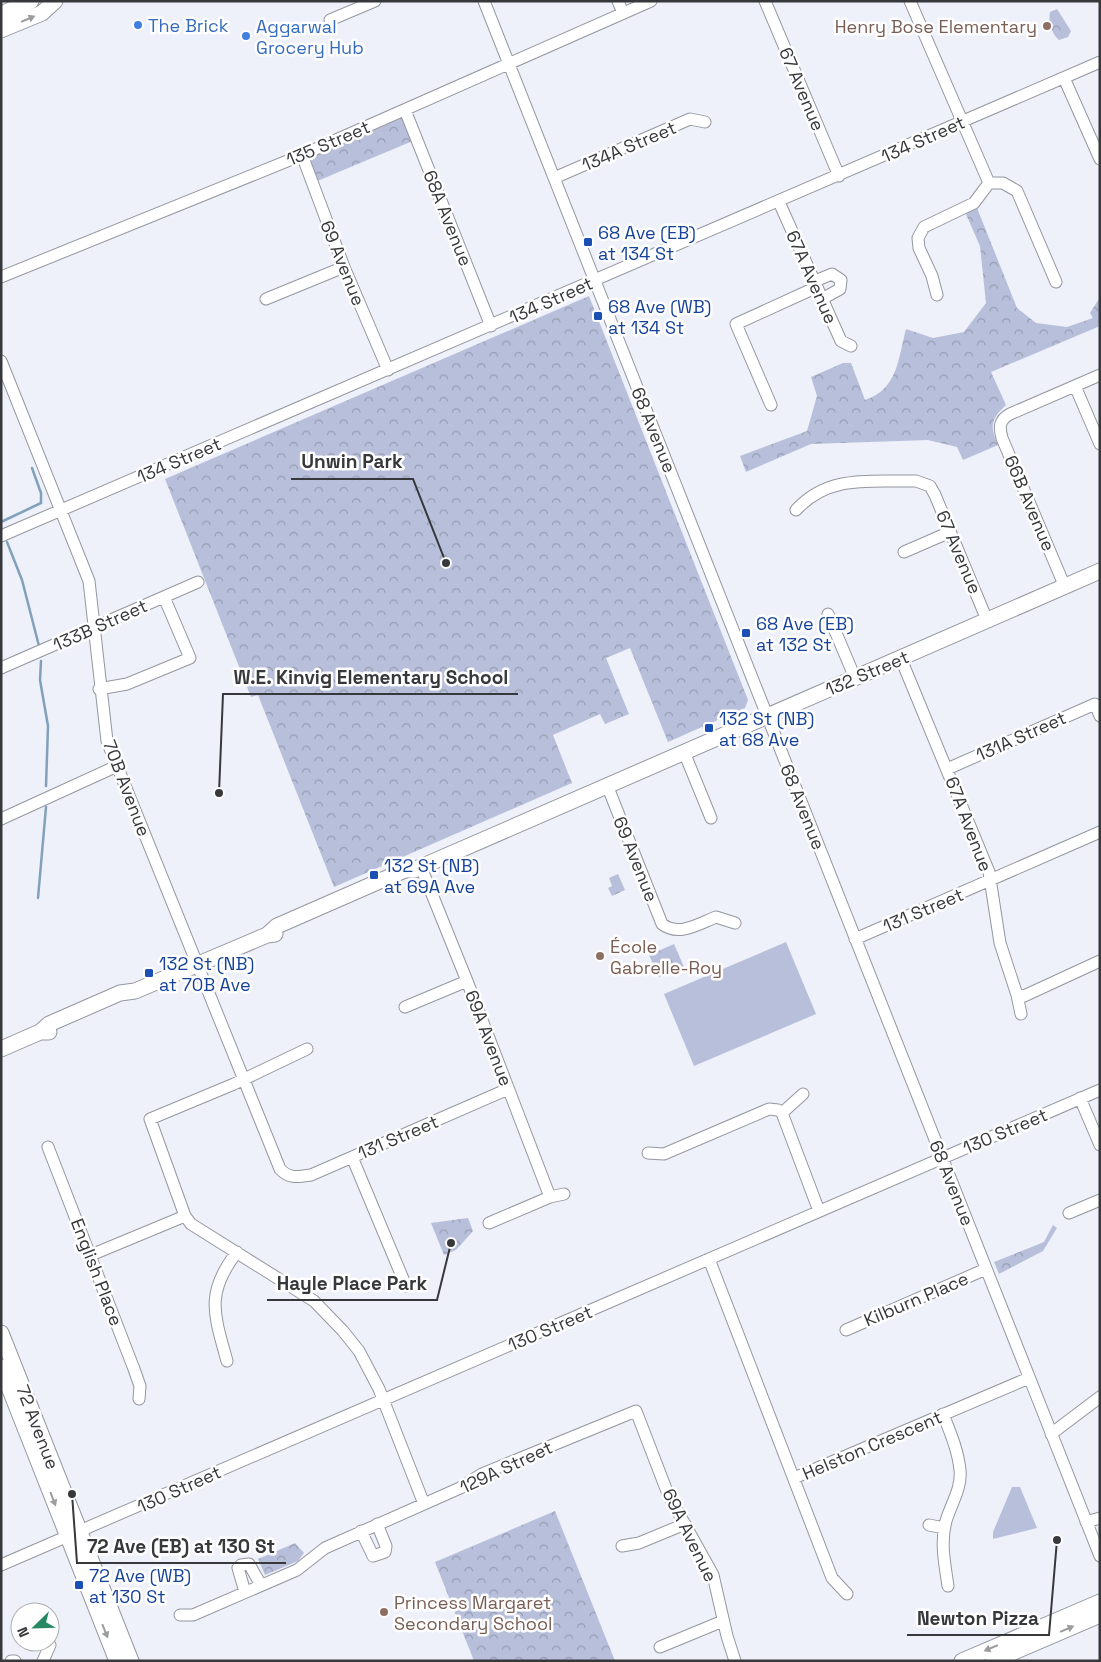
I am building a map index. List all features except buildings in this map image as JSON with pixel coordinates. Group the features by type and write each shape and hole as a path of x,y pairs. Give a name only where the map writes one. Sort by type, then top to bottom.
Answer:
{"main road":[{"path":"1,14 32,1 53,2"},
{"path":"1,30 42,13 53,2"},
{"name":"132 Street","path":"1,1049 40,1032 54,1032 124,1000 135,991 267,935 280,934 408,877 417,868 1100,571"},
{"name":"72 Avenue","path":"1,1333 74,1534 117,1661"},
{"name":"72 Avenue","path":"1,1367 130,1661"},
{"path":"962,1661 1100,1602"},
{"path":"993,1661 1100,1615"}],"street":[{"path":"330,20 375,1"},
{"name":"68 Avenue","path":"484,1 1100,1556"},
{"path":"618,1 624,13"},
{"name":"135 Street","path":"1,277 302,155 651,1"},
{"name":"67 Avenue","path":"765,1 839,176"},
{"path":"910,1 989,183"},
{"name":"134 Street","path":"1,536 1100,62"},
{"path":"1064,78 1100,159"},
{"name":"68A Avenue","path":"405,110 491,326"},
{"name":"134A Street","path":"554,178 690,120 705,122"},
{"name":"69 Avenue","path":"302,155 344,267 388,370"},
{"path":"989,183 1003,183 1017,192 1056,282"},
{"path":"937,295 932,276 919,248 918,238 924,227 974,203 989,183"},
{"name":"67A Avenue","path":"779,202 841,341 851,346"},
{"path":"266,299 344,267"},
{"path":"771,405 736,324 832,274 841,280 840,289 822,299"},
{"name":"70B Avenue","path":"1,361 89,581 95,628 99,688 107,741 276,1163 286,1176"},
{"path":"1100,375 1075,386 1100,444"},
{"name":"66B Avenue","path":"1065,586 1002,438 1000,429 1002,420 1010,414 1075,386"},
{"name":"67 Avenue","path":"796,510 808,497 839,483 916,481 930,486 987,620"},
{"path":"904,552 950,532"},
{"name":"133B Street","path":"1,668 198,582"},
{"path":"99,688 127,684 190,658 164,597"},
{"path":"828,614 855,678"},
{"name":"67A Avenue","path":"901,659 991,881 1000,943 1021,995 1021,1014"},
{"name":"131A Street","path":"947,769 1095,704 1100,716"},
{"path":"684,752 711,818"},
{"path":"1,819 117,766"},
{"name":"69 Avenue","path":"607,785 662,924 670,930 681,931 716,917 735,923"},
{"name":"131 Street","path":"855,939 1100,832"},
{"name":"69A Avenue","path":"417,868 468,980 550,1197"},
{"path":"1021,995 1100,961"},
{"path":"405,1007 468,980"},
{"path":"307,1048 243,1079 150,1119 185,1216 191,1224 314,1301 359,1351 383,1400 424,1504"},
{"name":"131 Street","path":"286,1176 296,1177 311,1174 508,1089"},
{"name":"130 Street","path":"1,1565 1100,1090"},
{"path":"782,1113 803,1094"},
{"path":"1080,1098 1100,1146"},
{"path":"648,1153 664,1154 768,1109 778,1110 782,1113 819,1211"},
{"name":"English Place","path":"48,1147 140,1386 139,1399"},
{"path":"352,1157 406,1286"},
{"path":"489,1223 550,1197 564,1194"},
{"path":"1069,1213 1100,1200"},
{"path":"91,1255 185,1216"},
{"path":"227,1361 215,1315 215,1293 222,1271 237,1252"},
{"name":"Helston Crescent","path":"709,1259 794,1478 1029,1378"},
{"name":"Kilburn Place","path":"846,1330 986,1269"},
{"path":"1051,1434 1100,1397"},
{"name":"69A Avenue","path":"636,1411 668,1494 713,1575 723,1621 735,1661"},
{"name":"129A Street","path":"180,1614 193,1615 297,1570 324,1548 460,1488 482,1474 636,1411"},
{"path":"943,1414 956,1449 960,1470 960,1484 944,1528 942,1540 948,1586"},
{"path":"794,1478 832,1578 847,1594"},
{"path":"1086,1522 1100,1518"},
{"path":"361,1531 373,1556 385,1552 386,1546 377,1524"},
{"path":"622,1546 639,1543 685,1524"},
{"path":"928,1525 944,1528"},
{"path":"245,1592 238,1568 241,1565 249,1564 261,1586"},
{"path":"660,1647 723,1621"}],"green space":[{"path":"1057,9 1071,31 1068,37 1059,40 1051,28 1050,19 1050,12"},
{"path":"404,114 415,140 315,182 305,156"},
{"path":"977,208 1017,308 1036,323 1067,327 1093,318 1090,313 1100,297 1100,326 991,372 1006,405 994,419 993,424 998,445 963,460 957,447 928,440 811,444 746,472 740,456 807,431 817,396 811,377 843,363 851,363 865,400 876,395 890,381 895,372 906,329 933,338 964,332 986,303 980,246 965,212"},
{"path":"589,296 748,700 745,708 668,742 630,648 606,658 629,714 605,724 600,714 553,735 572,783 334,887 258,695 251,697 165,479"},
{"path":"618,874 625,890 612,896 608,888 612,886 609,878"},
{"path":"786,942 816,1014 694,1066 664,994"},
{"path":"674,944 684,967 659,977 649,955"},
{"path":"468,1218 473,1231 456,1250 444,1255 431,1223"},
{"path":"1053,1225 1057,1228 1043,1251 999,1274 994,1262 1044,1242"},
{"path":"1012,1487 1020,1487 1037,1528 993,1539 993,1532"},
{"path":"555,1511 615,1661 474,1661 435,1562"},
{"path":"295,1543 304,1553 298,1561 265,1575 258,1559"}],"waterway":[{"path":"1,522 41,503 41,493 32,468"},
{"path":"7,542 22,580 39,646"},
{"path":"41,661 40,680 48,726 46,786"},
{"path":"38,898 46,807"}],"place":[{"name":"The Brick","path":"138,25"},
{"name":"Henry Bose Elementary","path":"1047,26"},
{"name":"Aggarwal Grocery Hub","path":"246,36"},
{"name":"68 Ave (EB) at 134 St","path":"588,242"},
{"name":"68 Ave (WB) at 134 St","path":"598,316"},
{"name":"Unwin Park","path":"446,563"},
{"name":"68 Ave (EB) at 132 St","path":"746,633"},
{"name":"132 St (NB) at 68 Ave","path":"709,728"},
{"name":"W.E. Kinvig Elementary School","path":"219,793"},
{"name":"132 St (NB) at 69A Ave","path":"374,875"},
{"name":"École Gabrelle-Roy","path":"600,956"},
{"name":"132 St (NB) at 70B Ave","path":"149,973"},
{"name":"Hayle Place Park","path":"451,1243"},
{"name":"72 Ave (EB) at 130 St","path":"72,1494"},
{"name":"Newton Pizza","path":"1057,1540"},
{"name":"72 Ave (WB) at 130 St","path":"79,1585"},
{"name":"Princess Margaret Secondary School","path":"384,1612"}]}
